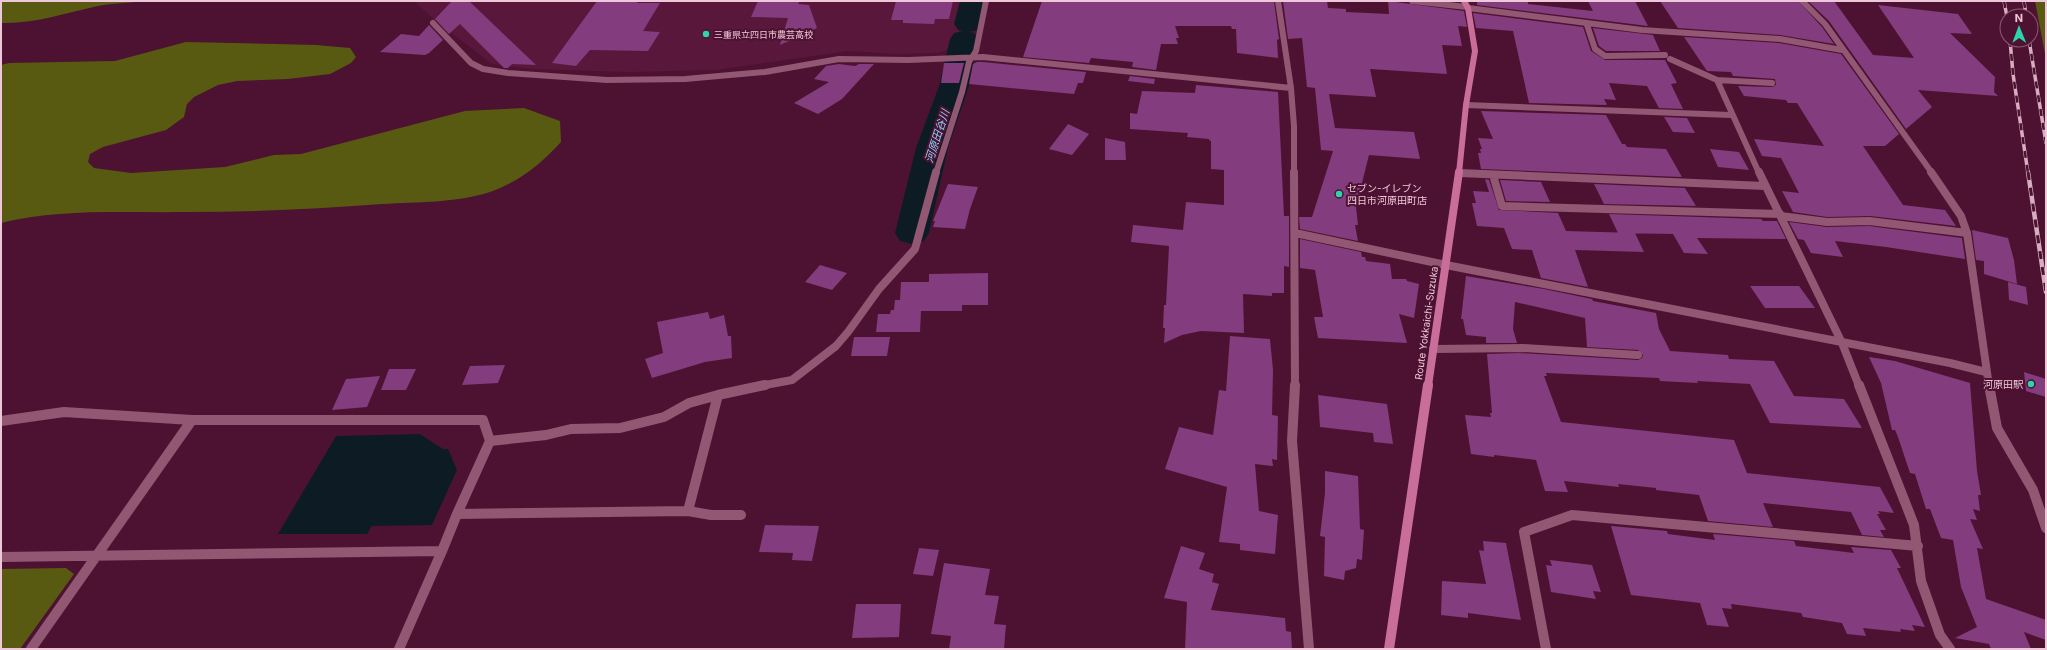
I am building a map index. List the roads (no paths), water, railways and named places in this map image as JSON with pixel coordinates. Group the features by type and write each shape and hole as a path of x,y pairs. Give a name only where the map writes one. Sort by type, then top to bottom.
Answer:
{"main road":[{"name":"Route Yokkaichi-Suzuka","path":"1389,649 1446,265 1459,172 1466,105 1475,51 1466,5"}],"street":[{"path":"490,441 546,436 571,429 620,428 664,417 690,403 718,395 792,380 836,346 879,289 915,249 942,150 962,92 969,58 976,51 986,1"},
{"path":"1278,1 1291,88 1294,126 1295,377 1292,441 1309,649"},
{"path":"1412,1 1466,5 1587,25 1780,39 1842,50"},
{"path":"1802,1 1825,24 1842,50 1902,130 1961,216 1967,233 1986,372 1997,428 2033,490 2046,528"},
{"path":"433,23 461,55 471,63 483,69 508,73 608,80 713,78 765,72 839,59 908,60 969,58 1291,88"},
{"path":"1587,25 1595,49 1605,56 1668,57 1717,80 1772,83"},
{"path":"1717,80 1731,115 1842,343 1914,525 1918,546 1921,581 1940,635 1950,649"},
{"path":"1466,105 1731,115"},
{"path":"1459,172 1493,175 1765,186"},
{"path":"1493,175 1502,206 1781,215 1827,222 1869,221 1967,233"},
{"path":"1295,233 1446,265 1950,363 1986,372"},
{"path":"1433,349 1523,348 1638,355"},
{"path":"688,511 718,395"},
{"path":"1,421 64,412 107,414 155,419 192,420 483,420 490,441 457,514 400,649"},
{"path":"31,649 192,420"},
{"path":"457,514 688,511 711,515 741,515"},
{"path":"1546,649 1524,532 1572,515 1918,546"},
{"path":"1,557 442,551"}],"water":[{"path":"420,434 443,449 448,449 457,470 432,525 372,526 367,534 278,534 336,436"}],"waterway":[{"name":"河原田谷川","path":"968,24 973,1"},
{"name":"河原田谷川","path":"912,233 932,148 954,86 964,39"}],"railway":[{"path":"2004,1 2005,8"},
{"path":"2024,1 2025,8"},
{"path":"2011,48 2013,74 2028,173"},
{"path":"2030,48 2046,143"},
{"path":"2028,172 2046,292"}],"place":[{"name":"三重県立四日市農芸高校","path":"706,34"},
{"name":"セブン-イレブン 四日市河原田町店","path":"1339,194"},
{"name":"河原田駅","path":"2031,384"}]}
